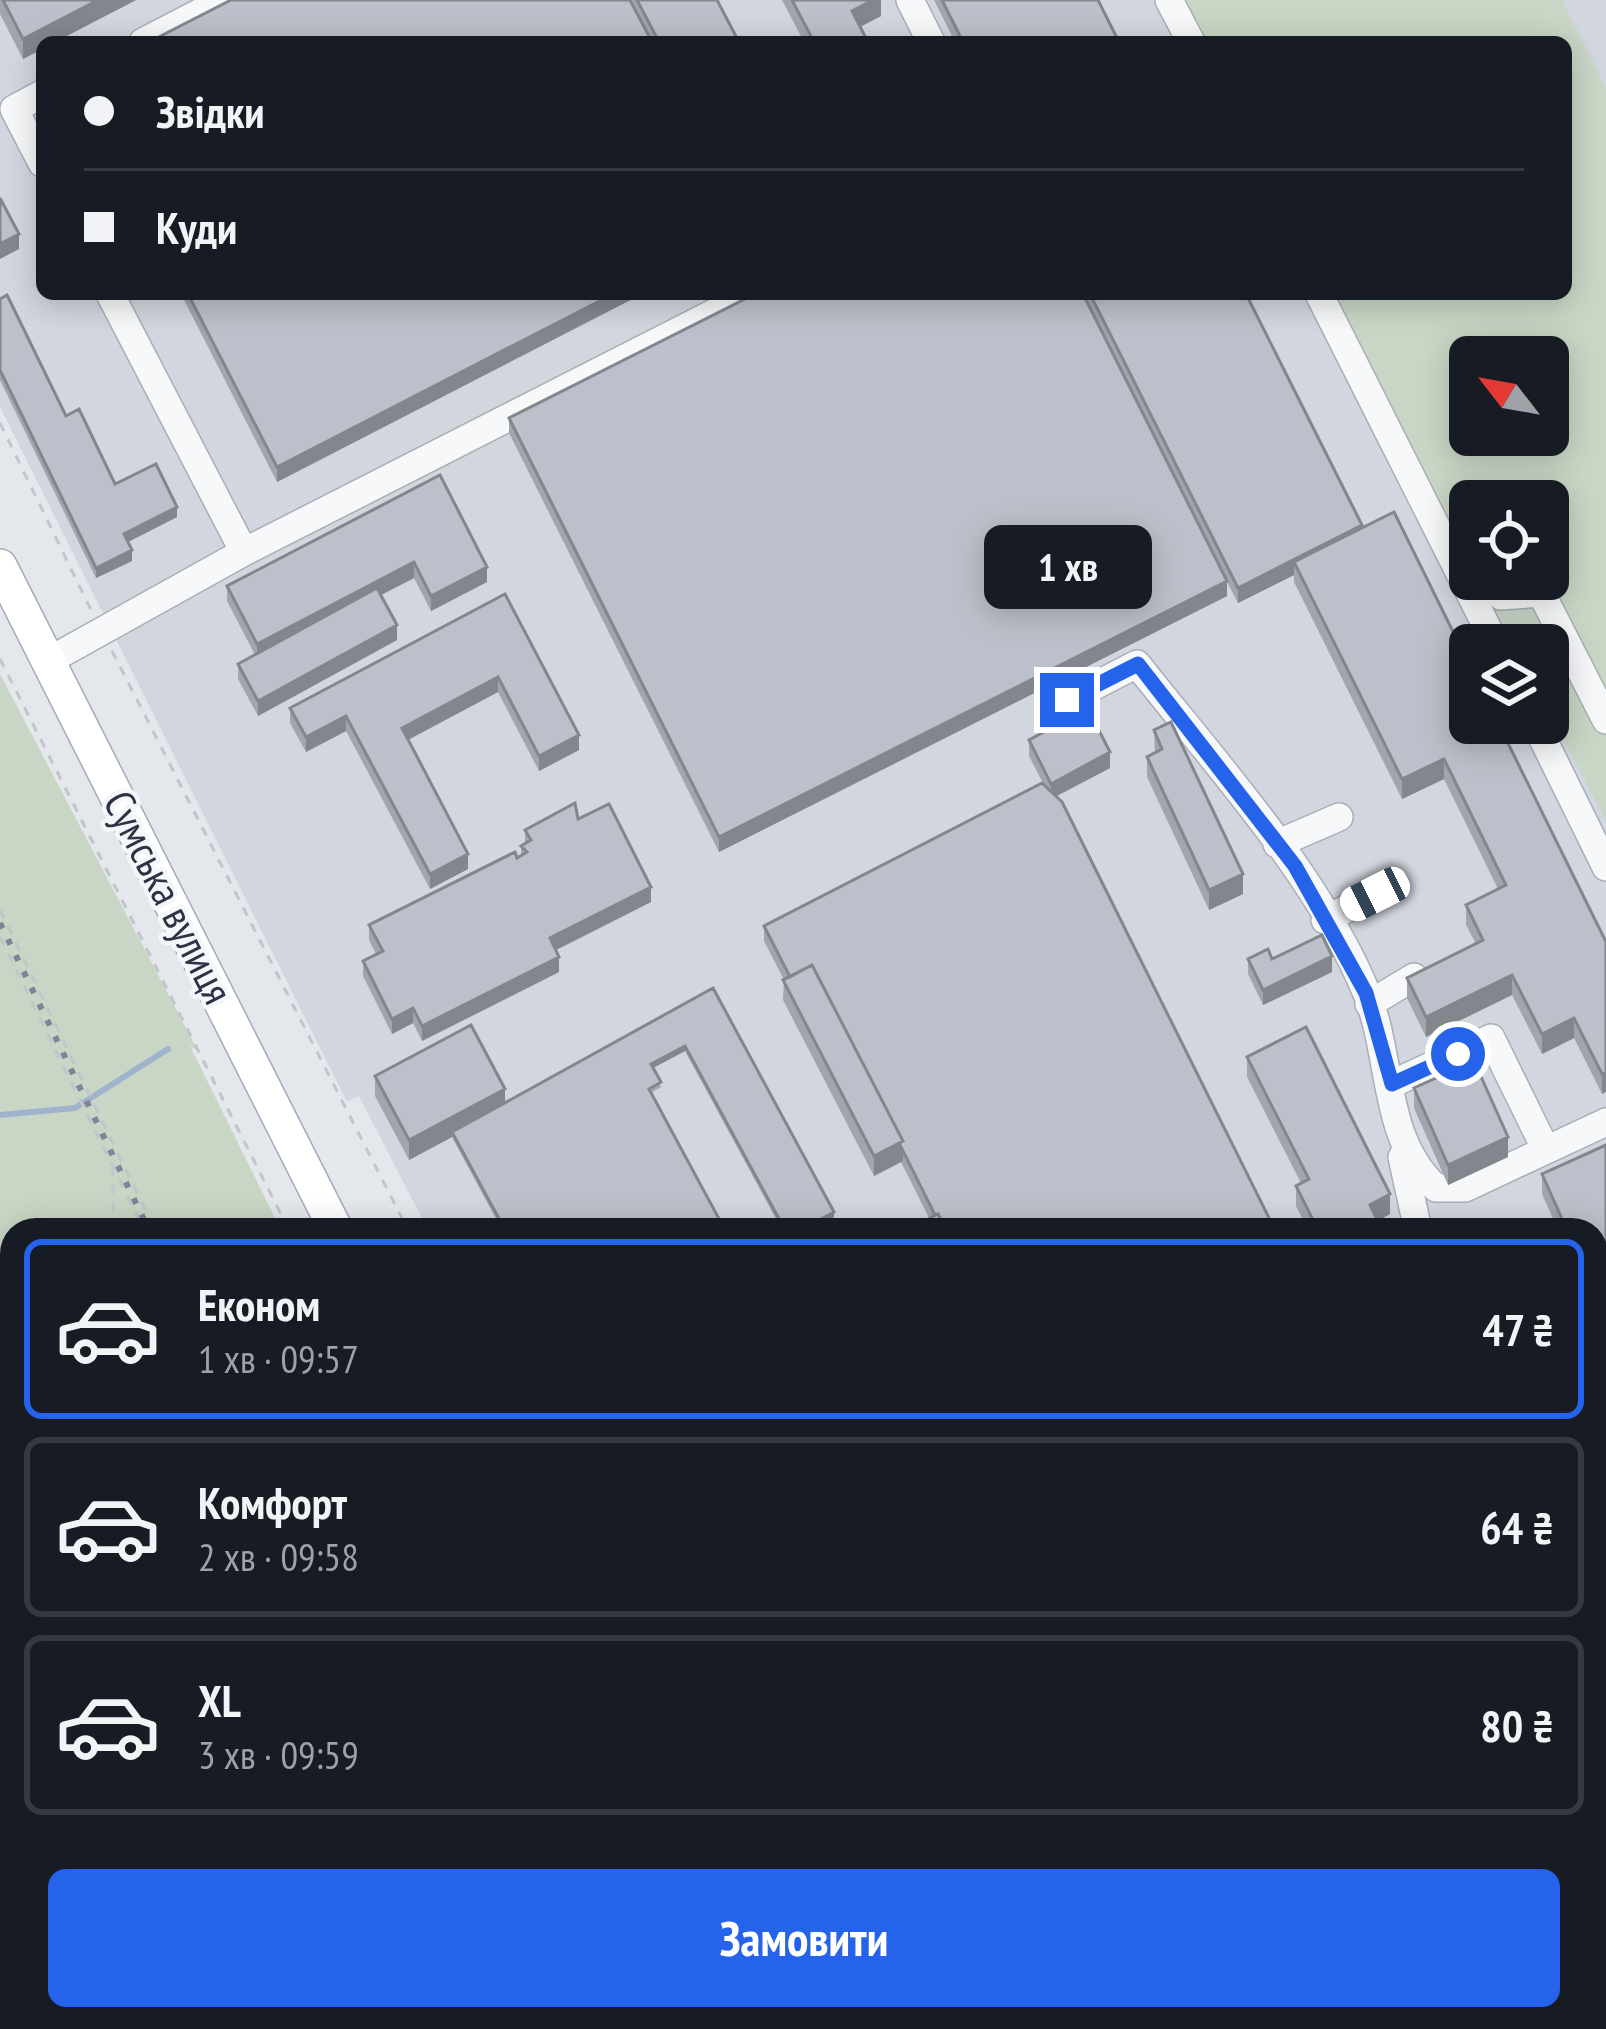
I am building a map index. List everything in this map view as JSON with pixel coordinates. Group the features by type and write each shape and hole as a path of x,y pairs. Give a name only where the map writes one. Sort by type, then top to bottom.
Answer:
{"main road":[{"name":"Сумська вулиця","path":"0,566 330,1218"}],"lane":[{"path":"155,36 224,0"},
{"path":"910,0 928,36"},
{"path":"1169,0 1188,36"},
{"path":"36,97 14,109 36,151"},
{"path":"113,300 244,552"},
{"path":"50,660 244,552 739,300"},
{"path":"1322,300 1485,624"},
{"path":"1544,600 1606,720"},
{"path":"1067,700 1138,664 1277,844 1370,1004 1392,1084 1396,1130 1415,1218"},
{"path":"1545,744 1606,867"},
{"path":"1277,844 1339,817"},
{"path":"1325,920 1375,894"},
{"path":"1370,1004 1414,977"},
{"path":"1392,1084 1491,1038 1546,1150"},
{"path":"1396,1130 1412,1166 1436,1188 1465,1188 1606,1122"}],"path":[{"path":"0,423 403,1218"},
{"path":"0,659 283,1218"},
{"path":"0,910 149,1218"},
{"path":"0,937 139,1218"},
{"path":"113,1162 113,1218"}],"shaded area":[{"path":"0,0 1606,0 1606,1218 422,1218 359,1096 347,1102 0,407"}],"green space":[{"path":"1181,0 1562,0 1606,89 1606,821 1566,744 1569,624 1504,624 1491,600 1569,600 1569,480 1449,480 1449,519 1334,300 1572,300 1572,36 1199,36"},
{"path":"0,674 198,1051 190,1046 275,1218 0,1218"}],"building":[{"path":"3,0 98,0 23,39"},
{"path":"231,0 630,0 649,36 161,36"},
{"path":"637,0 717,0 736,36 656,36"},
{"path":"792,0 873,0 852,11 865,36 811,36"},
{"path":"942,0 1098,0 1116,36 960,36"},
{"path":"0,198 19,234 0,244"},
{"path":"7,295 66,416 79,409 115,484 156,464 177,507 124,534 132,550 96,568 0,370 0,299"},
{"path":"191,300 601,300 277,467"},
{"path":"743,300 1086,300 1227,581 719,837 509,418"},
{"path":"1093,300 1249,300 1362,525 1238,588"},
{"path":"440,475 487,567 431,596 414,562 257,644 227,586"},
{"path":"1394,512 1449,624 1449,744 1508,744 1606,942 1606,1072 1602,1074 1574,1018 1542,1034 1512,975 1426,1017 1407,978 1483,940 1466,905 1506,885 1444,759 1402,779 1294,562"},
{"path":"377,588 397,625 258,701 238,664"},
{"path":"505,594 579,735 539,756 498,677 402,728 468,854 430,874 346,716 306,737 290,708"},
{"path":"1088,709 1110,752 1051,784 1029,740"},
{"path":"1171,722 1243,874 1209,890 1147,757 1162,749 1154,730"},
{"path":"1042,783 1062,802 1269,1218 940,1218 812,965 790,977 764,926"},
{"path":"575,803 578,819 609,804 651,887 550,938 559,957 422,1026 413,1008 392,1019 363,961 383,951 369,925 515,852 517,858 527,852 521,846 531,840 525,830"},
{"path":"1322,935 1332,956 1263,990 1248,959 1268,949 1272,959"},
{"path":"812,965 903,1141 874,1156 783,980"},
{"path":"713,988 834,1212 823,1218 778,1218 685,1046 651,1064 661,1082 649,1089 719,1218 499,1218 452,1132"},
{"path":"471,1025 505,1089 409,1140 375,1076"},
{"path":"1306,1027 1390,1194 1370,1205 1376,1218 1312,1218 1296,1186 1309,1179 1247,1057"},
{"path":"1474,1061 1508,1137 1448,1165 1414,1088"},
{"path":"1606,1145 1606,1218 1562,1218 1542,1174"}],"waterway":[{"path":"0,1115 75,1108 168,1049"}],"railway":[{"path":"0,923 143,1218"}],"route":[{"path":"1067,700 1138,664 1295,866 1366,993 1392,1084 1458,1054"}]}
